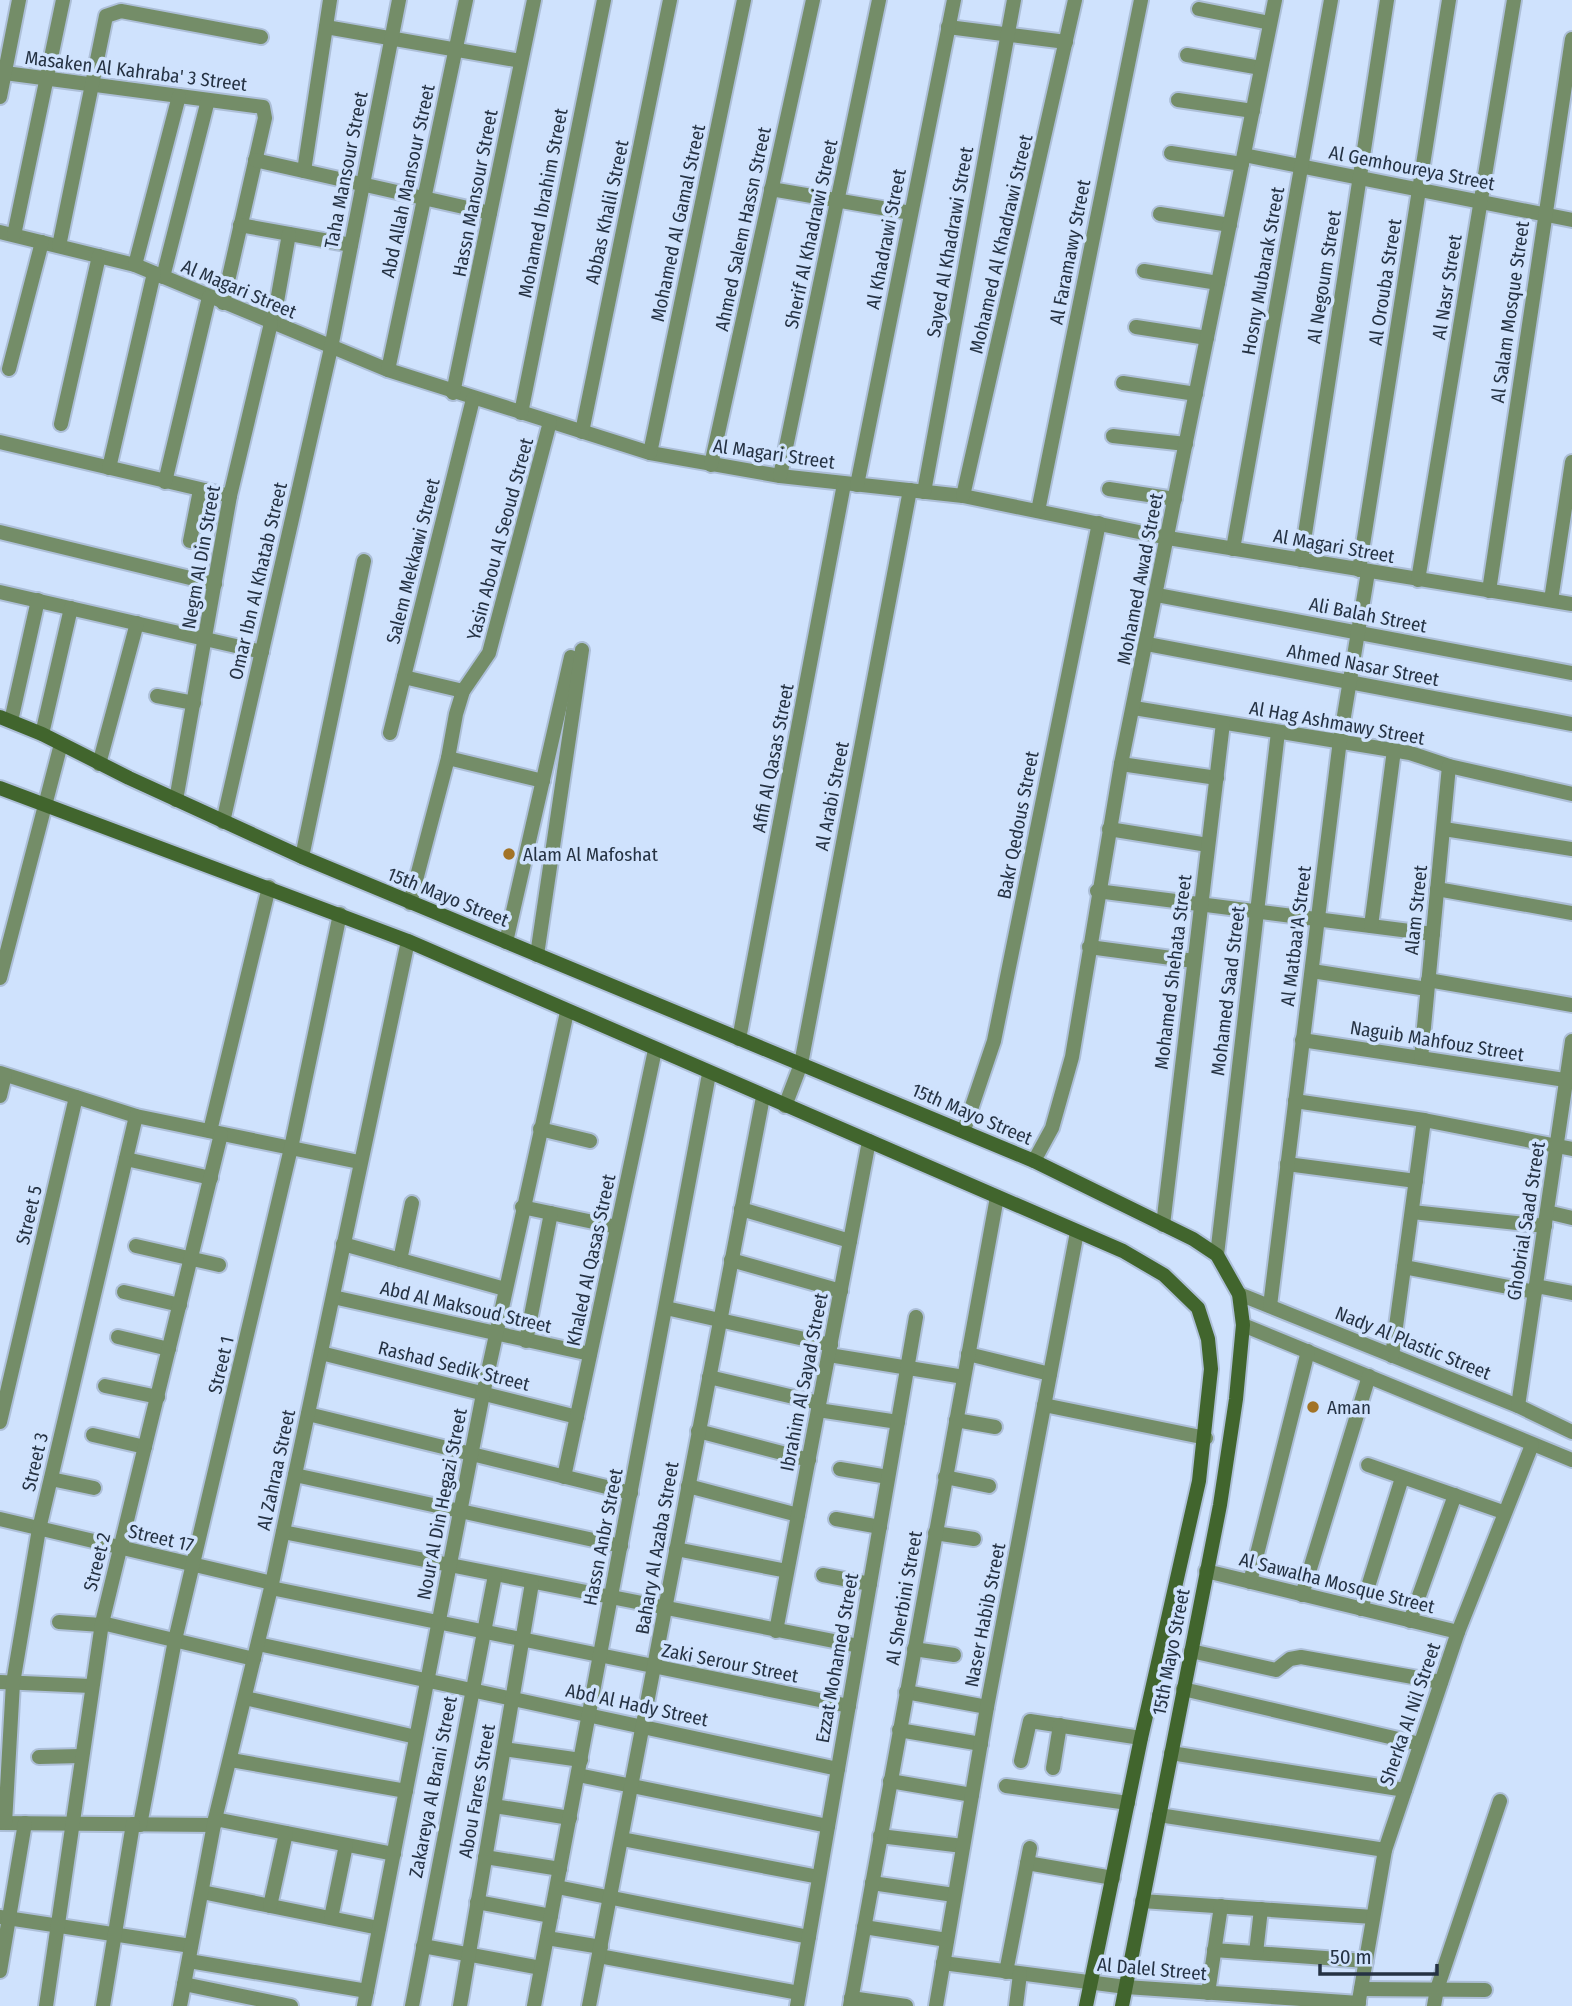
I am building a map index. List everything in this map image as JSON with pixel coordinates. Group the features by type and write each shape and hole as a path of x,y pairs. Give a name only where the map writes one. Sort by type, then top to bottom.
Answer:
{"main road":[{"name":"15th Mayo Street","path":"5,719 302,857 964,1130 1034,1161 1217,1255 1238,1294 1242,1325 1237,1399 1122,2006"},
{"name":"15th Mayo Street","path":"0,788 408,941 709,1074 1124,1251 1164,1275 1198,1308 1209,1339 1206,1438 1086,2006"}],"street":[{"path":"0,97 7,18 19,0"},
{"path":"7,234 64,0"},
{"path":"304,172 330,0"},
{"name":"Taha Mansour Street","path":"331,348 399,0"},
{"name":"Abd Allah Mansour Street","path":"388,370 466,0"},
{"name":"Hassn Mansour Street","path":"453,393 534,0"},
{"name":"Mohamed Ibrahim Street","path":"521,413 604,0"},
{"name":"Abbas Khalil Street","path":"582,432 670,0"},
{"name":"Mohamed Al Gamal Street","path":"650,453 744,0"},
{"name":"Ahmed Salem Hassn Street","path":"710,466 813,0"},
{"name":"Sherif Al Khadrawi Street","path":"780,476 879,0"},
{"name":"Al Khadrawi Street","path":"850,484 911,213 954,0"},
{"name":"Sayed Al Khadrawi Street","path":"917,491 1014,0"},
{"name":"Mohamed Al Khadrawi Street","path":"963,496 1075,0"},
{"name":"Al Faramawy Street","path":"1038,511 1141,0"},
{"name":"Mohamed Awad Street","path":"1034,1161 1052,1128 1072,1057 1097,891 1121,764 1275,0"},
{"name":"Hosny Mubarak Street","path":"1233,549 1331,0"},
{"name":"Al Negoum Street","path":"1301,560 1387,0"},
{"name":"Al Orouba Street","path":"1363,571 1448,0"},
{"name":"Al Nasr Street","path":"1418,580 1514,0"},
{"path":"1199,9 1270,23"},
{"path":"59,246 106,16 113,12 261,37"},
{"path":"326,27 521,61"},
{"path":"948,27 1066,42"},
{"name":"Al Salam Mosque Street","path":"1489,591 1543,214 1572,39"},
{"path":"1187,55 1261,68"},
{"name":"Masaken Al Kahraba' 3 Street","path":"3,77 47,78 263,107 265,118 255,160"},
{"path":"135,265 179,96"},
{"path":"109,468 158,275 208,100"},
{"path":"1178,100 1252,111"},
{"name":"Al Gemhoureya Street","path":"1171,153 1301,166 1572,220"},
{"path":"165,482 240,225 255,160 490,214"},
{"path":"771,189 911,213"},
{"path":"1160,214 1230,225"},
{"path":"240,225 351,245"},
{"name":"Al Magari Street","path":"7,234 135,265 388,370 453,393 650,453 710,466 780,476 963,496 1168,538 1572,604"},
{"name":"Negm Al Din Street","path":"176,800 230,496 272,323 289,234"},
{"path":"9,369 42,242"},
{"path":"61,424 99,256"},
{"path":"1144,271 1218,283"},
{"path":"1136,327 1207,338"},
{"name":"Omar Ibn Al Khatab Street","path":"223,822 331,348"},
{"path":"1124,383 1196,394"},
{"name":"Salem Mekkawi Street","path":"390,733 472,399"},
{"name":"Yasin Abou Al Seoud Street","path":"410,902 463,691 489,653 550,422"},
{"path":"1113,436 1186,444"},
{"path":"0,442 230,496"},
{"path":"1550,600 1568,511 1572,461"},
{"name":"Afifi Al Qasas Street","path":"739,1039 850,484"},
{"path":"1109,489 1175,499"},
{"path":"190,541 200,490"},
{"name":"Al Arabi Street","path":"785,1106 801,1064 917,491"},
{"name":"Bakr Qedous Street","path":"964,1130 981,1086 993,1041 1098,523"},
{"path":"0,532 215,584"},
{"path":"302,857 364,561"},
{"name":"Al Matbaa'A Street","path":"1270,1306 1340,740 1358,633 1363,571"},
{"path":"0,592 262,652"},
{"name":"Ali Balah Street","path":"1157,595 1572,673"},
{"path":"5,719 38,600"},
{"path":"42,734 71,608"},
{"path":"99,764 137,624"},
{"name":"Ahmed Nasar Street","path":"1147,644 1572,724"},
{"path":"506,942 576,654 537,955"},
{"path":"404,677 463,691"},
{"path":"157,696 194,703"},
{"name":"Al Hag Ashmawy Street","path":"1133,708 1394,750 1572,794"},
{"name":"Mohamed Shehata Street","path":"1163,1225 1223,723"},
{"name":"Mohamed Saad Street","path":"1217,1255 1278,732"},
{"path":"0,978 61,744"},
{"path":"1371,926 1394,750"},
{"path":"448,758 543,781"},
{"path":"1121,764 1217,778"},
{"name":"Alam Street","path":"1421,1058 1450,766"},
{"path":"1109,829 1208,845"},
{"path":"1444,829 1572,849"},
{"name":"Street 2","path":"46,2006 101,1624 211,1178 216,1133 269,887"},
{"path":"1437,890 1572,913"},
{"path":"1097,891 1433,934"},
{"name":"Street 1","path":"103,2006 136,1824 175,1640 291,1148 340,914"},
{"name":"Al Zahraa Street","path":"180,2006 214,1822 272,1586 359,1162 408,941"},
{"path":"1089,947 1194,961"},
{"path":"1312,971 1572,1005"},
{"name":"Nour Al Din Hegazi Street","path":"364,2006 495,1333 567,1012"},
{"name":"Naguib Mahfouz Street","path":"1302,1040 1569,1080"},
{"name":"Ghobrial Saad Street","path":"1518,1406 1569,1080 1572,1041"},
{"name":"Khaled Al Qasas Street","path":"564,1477 655,1050"},
{"path":"0,1096 2,1074 136,1116 359,1162"},
{"name":"Hassn Anbr Street","path":"534,2006 709,1074"},
{"name":"Street 5","path":"0,1422 76,1097"},
{"name":"Bahary Al Azaba Street","path":"589,2006 763,1097"},
{"path":"1295,1101 1424,1120 1572,1149"},
{"name":"Street 3","path":"2,1823 7,1682 39,1529 136,1116"},
{"path":"1392,1356 1424,1120"},
{"path":"540,1129 590,1141"},
{"name":"Ibrahim Al Sayad Street","path":"776,1631 869,1141"},
{"path":"126,1158 211,1178"},
{"path":"1287,1164 1416,1181"},
{"name":"Al Sherbini Street","path":"850,2002 997,1197"},
{"path":"400,1260 412,1203"},
{"path":"522,1207 617,1227"},
{"path":"741,1209 850,1241"},
{"path":"1412,1212 1572,1218"},
{"path":"526,1341 551,1213"},
{"name":"Naser Habib Street","path":"936,2006 987,1707 1077,1232"},
{"path":"343,1244 505,1289"},
{"path":"136,1246 219,1265"},
{"path":"731,1260 841,1291"},
{"path":"1404,1267 1572,1293"},
{"path":"124,1292 180,1305"},
{"name":"Nady Al Plastic Street","path":"1238,1294 1518,1406 1572,1432"},
{"name":"Abd Al Maksoud Street","path":"333,1297 590,1354"},
{"path":"666,1308 830,1350 964,1377"},
{"name":"Ezzat Mohamed Street","path":"798,1999 916,1317"},
{"path":"1242,1325 1572,1460"},
{"path":"118,1337 169,1349"},
{"path":"1250,1582 1308,1351"},
{"name":"Rashad Sedik Street","path":"321,1353 577,1417"},
{"path":"968,1354 1050,1374"},
{"path":"1303,1595 1369,1376"},
{"path":"709,1377 819,1406 898,1422"},
{"path":"105,1386 158,1397"},
{"path":"1044,1405 1206,1438"},
{"path":"308,1413 631,1493"},
{"path":"956,1420 995,1427"},
{"path":"698,1431 809,1460"},
{"path":"93,1435 145,1447"},
{"name":"Sherka Al Nil Street","path":"1359,2000 1385,1850 1458,1632 1532,1444"},
{"path":"1368,1465 1503,1513"},
{"path":"840,1469 888,1477"},
{"path":"295,1475 621,1546"},
{"path":"945,1477 989,1486"},
{"path":"1361,1609 1402,1478"},
{"path":"51,1479 94,1488"},
{"path":"688,1486 798,1516"},
{"path":"1410,1621 1455,1495"},
{"name":"Street 17","path":"0,1519 438,1624"},
{"path":"836,1519 880,1527"},
{"path":"283,1532 665,1610 859,1646"},
{"path":"935,1533 974,1539"},
{"path":"676,1549 787,1571"},
{"name":"Al Sawalha Mosque Street","path":"1206,1571 1458,1632"},
{"name":"Zakareya Al Brani Street","path":"412,2006 495,1575"},
{"path":"823,1575 870,1584"},
{"name":"Abou Fares Street","path":"464,2005 468,1955 533,1583"},
{"path":"59,1622 101,1624 254,1659"},
{"name":"Zaki Serour Street","path":"438,1624 849,1706"},
{"name":"Abd Al Hady Street","path":"258,1644 838,1769"},
{"path":"914,1649 954,1655"},
{"path":"1191,1651 1276,1670 1290,1659 1301,1657 1441,1682"},
{"path":"7,1682 91,1686"},
{"path":"1183,1689 1419,1744"},
{"path":"906,1692 987,1707"},
{"path":"245,1698 416,1737"},
{"path":"1021,1761 1028,1722 1141,1738"},
{"path":"1053,1768 1060,1725"},
{"path":"899,1730 981,1744"},
{"path":"504,1749 579,1767 632,1786 828,1826"},
{"path":"1171,1753 1405,1790"},
{"path":"39,1757 81,1756"},
{"path":"231,1760 406,1791"},
{"path":"890,1781 972,1795"},
{"path":"1006,1786 1128,1803"},
{"path":"1434,2006 1437,1989 1500,1801"},
{"path":"494,1806 569,1818"},
{"path":"1159,1815 1385,1850"},
{"path":"2,1823 214,1822 394,1854"},
{"path":"0,1971 4,1917 25,1823"},
{"path":"270,1906 286,1833"},
{"path":"880,1836 963,1846"},
{"path":"622,1839 819,1877"},
{"path":"331,1918 346,1845"},
{"path":"1016,2006 1013,1973 1030,1848"},
{"path":"485,1857 560,1869"},
{"path":"1027,1863 1113,1878"},
{"path":"872,1883 954,1895"},
{"path":"557,1887 809,1937"},
{"path":"202,1892 379,1927"},
{"path":"1142,1901 1373,1917"},
{"path":"477,1902 551,1916"},
{"path":"1208,1993 1221,1906"},
{"path":"1256,1953 1261,1909"},
{"path":"4,1917 191,1946"},
{"path":"864,1927 947,1940"},
{"path":"547,1938 798,1999"},
{"path":"423,1946 541,1968"},
{"path":"1214,1950 1366,1961"},
{"path":"188,1961 367,1991"},
{"name":"Al Dalel Street","path":"943,1963 1090,1983 1208,1993 1359,2000 1437,1989 1485,1990"},
{"path":"184,1984 291,2006"},
{"path":"850,2002 906,2006"}],"place":[{"name":"Alam Al Mafoshat","path":"509,854"},
{"name":"Aman","path":"1313,1407"}]}
